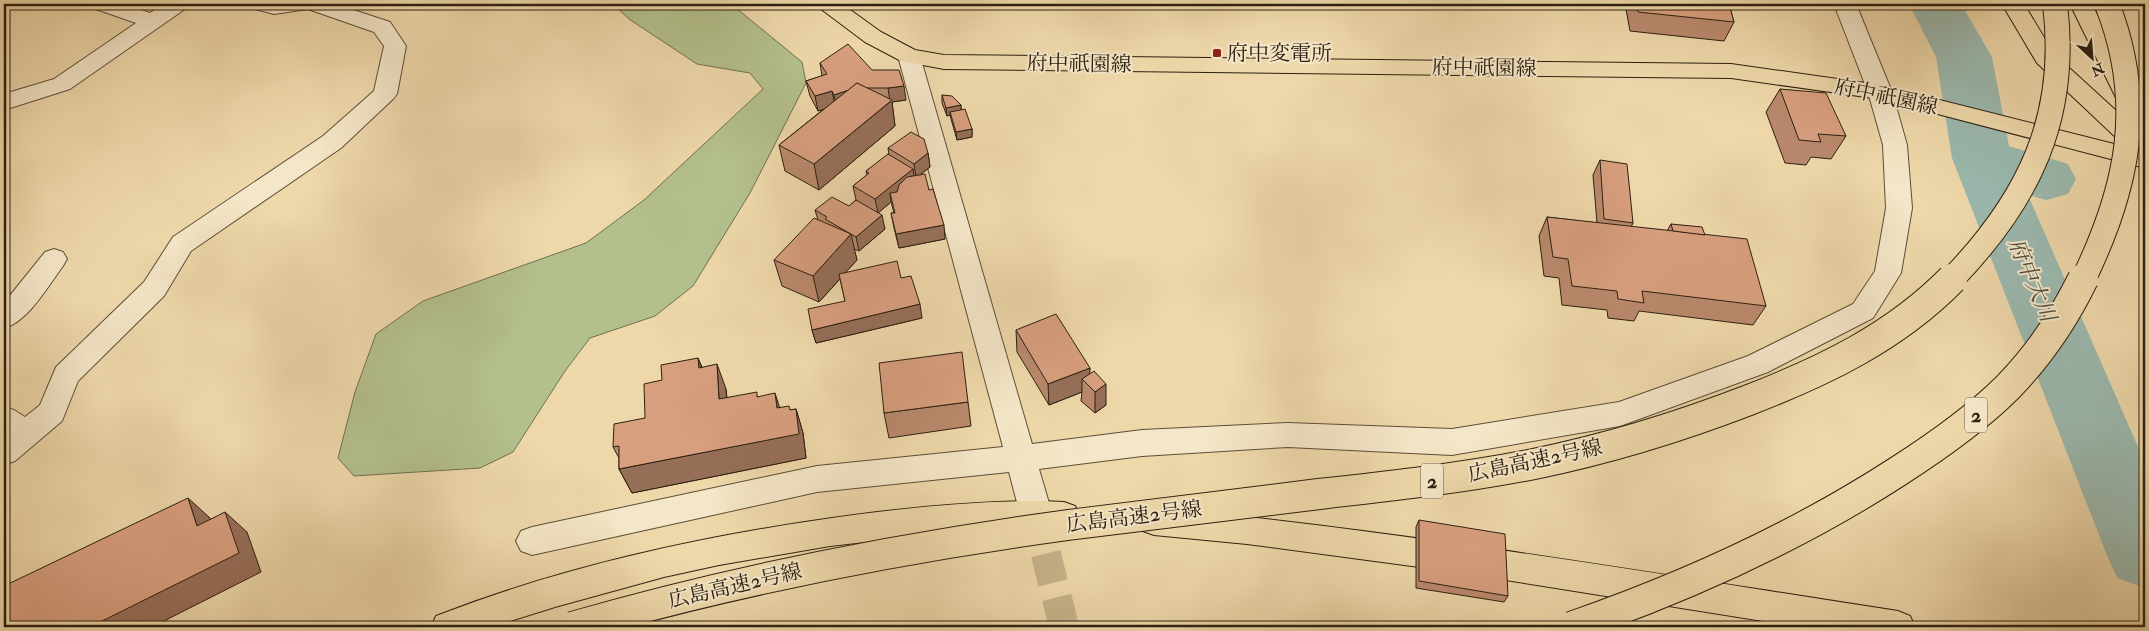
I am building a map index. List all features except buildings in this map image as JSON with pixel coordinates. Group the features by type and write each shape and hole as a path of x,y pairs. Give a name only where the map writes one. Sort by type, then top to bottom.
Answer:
{"main road":[{"name":"府中祇園線","path":"828,4 873,37 909,56 944,62 1731,71 1887,94 2145,160"},
{"path":"2013,4 2046,58 2145,151"},
{"name":"広島高速2号線","path":"572,627 690,595 912,549 1137,515 1367,489 1471,475 1563,458 1648,436 1791,384 1883,336 1921,308 1954,277 1987,241 2019,196 2041,149 2054,104 2059,60 2055,4"},
{"path":"2081,4 2145,136"},
{"name":"2","path":"1571,627 1636,606 1722,569 1800,531 1870,491 1933,448 1988,406 2033,359 2068,306 2095,256 2112,209 2125,163 2128,122 2125,81 2120,44 2107,4"},
{"path":"448,627 601,579 716,551 833,531 942,519 1049,515 1157,521 1247,530 1449,557 1898,627"}],"street":[{"path":"104,4 152,21"},
{"path":"4,102 62,84 177,4"},
{"path":"263,4 274,8 301,4"},
{"path":"11,435 52,412 66,375 154,289 182,244 332,142 385,94 394,46 382,27 316,4"},
{"path":"532,541 818,479 1022,458 1142,443 1288,435 1452,442 1620,414 1758,364 1863,311 1888,274 1899,208 1895,145 1887,94 1845,4"},
{"path":"909,56 1035,510"},
{"path":"4,318 15,309 54,259"}],"green space":[{"path":"613,4 731,4 802,62 806,83 750,193 693,286 655,316 590,338 565,371 513,452 480,468 354,476 338,458 355,392 376,334 423,301 586,243 644,200 763,89 750,73 697,64 629,19"}],"waterway":[{"name":"府中大川","path":"1935,4 1964,57 1982,158"},
{"path":"1982,158 2046,179"},
{"name":"府中大川","path":"1982,158 2145,553"}],"tunnel":[{"path":"1035,510 1064,627"}],"place":[{"name":"府中変電所","path":"1217,53"}]}
